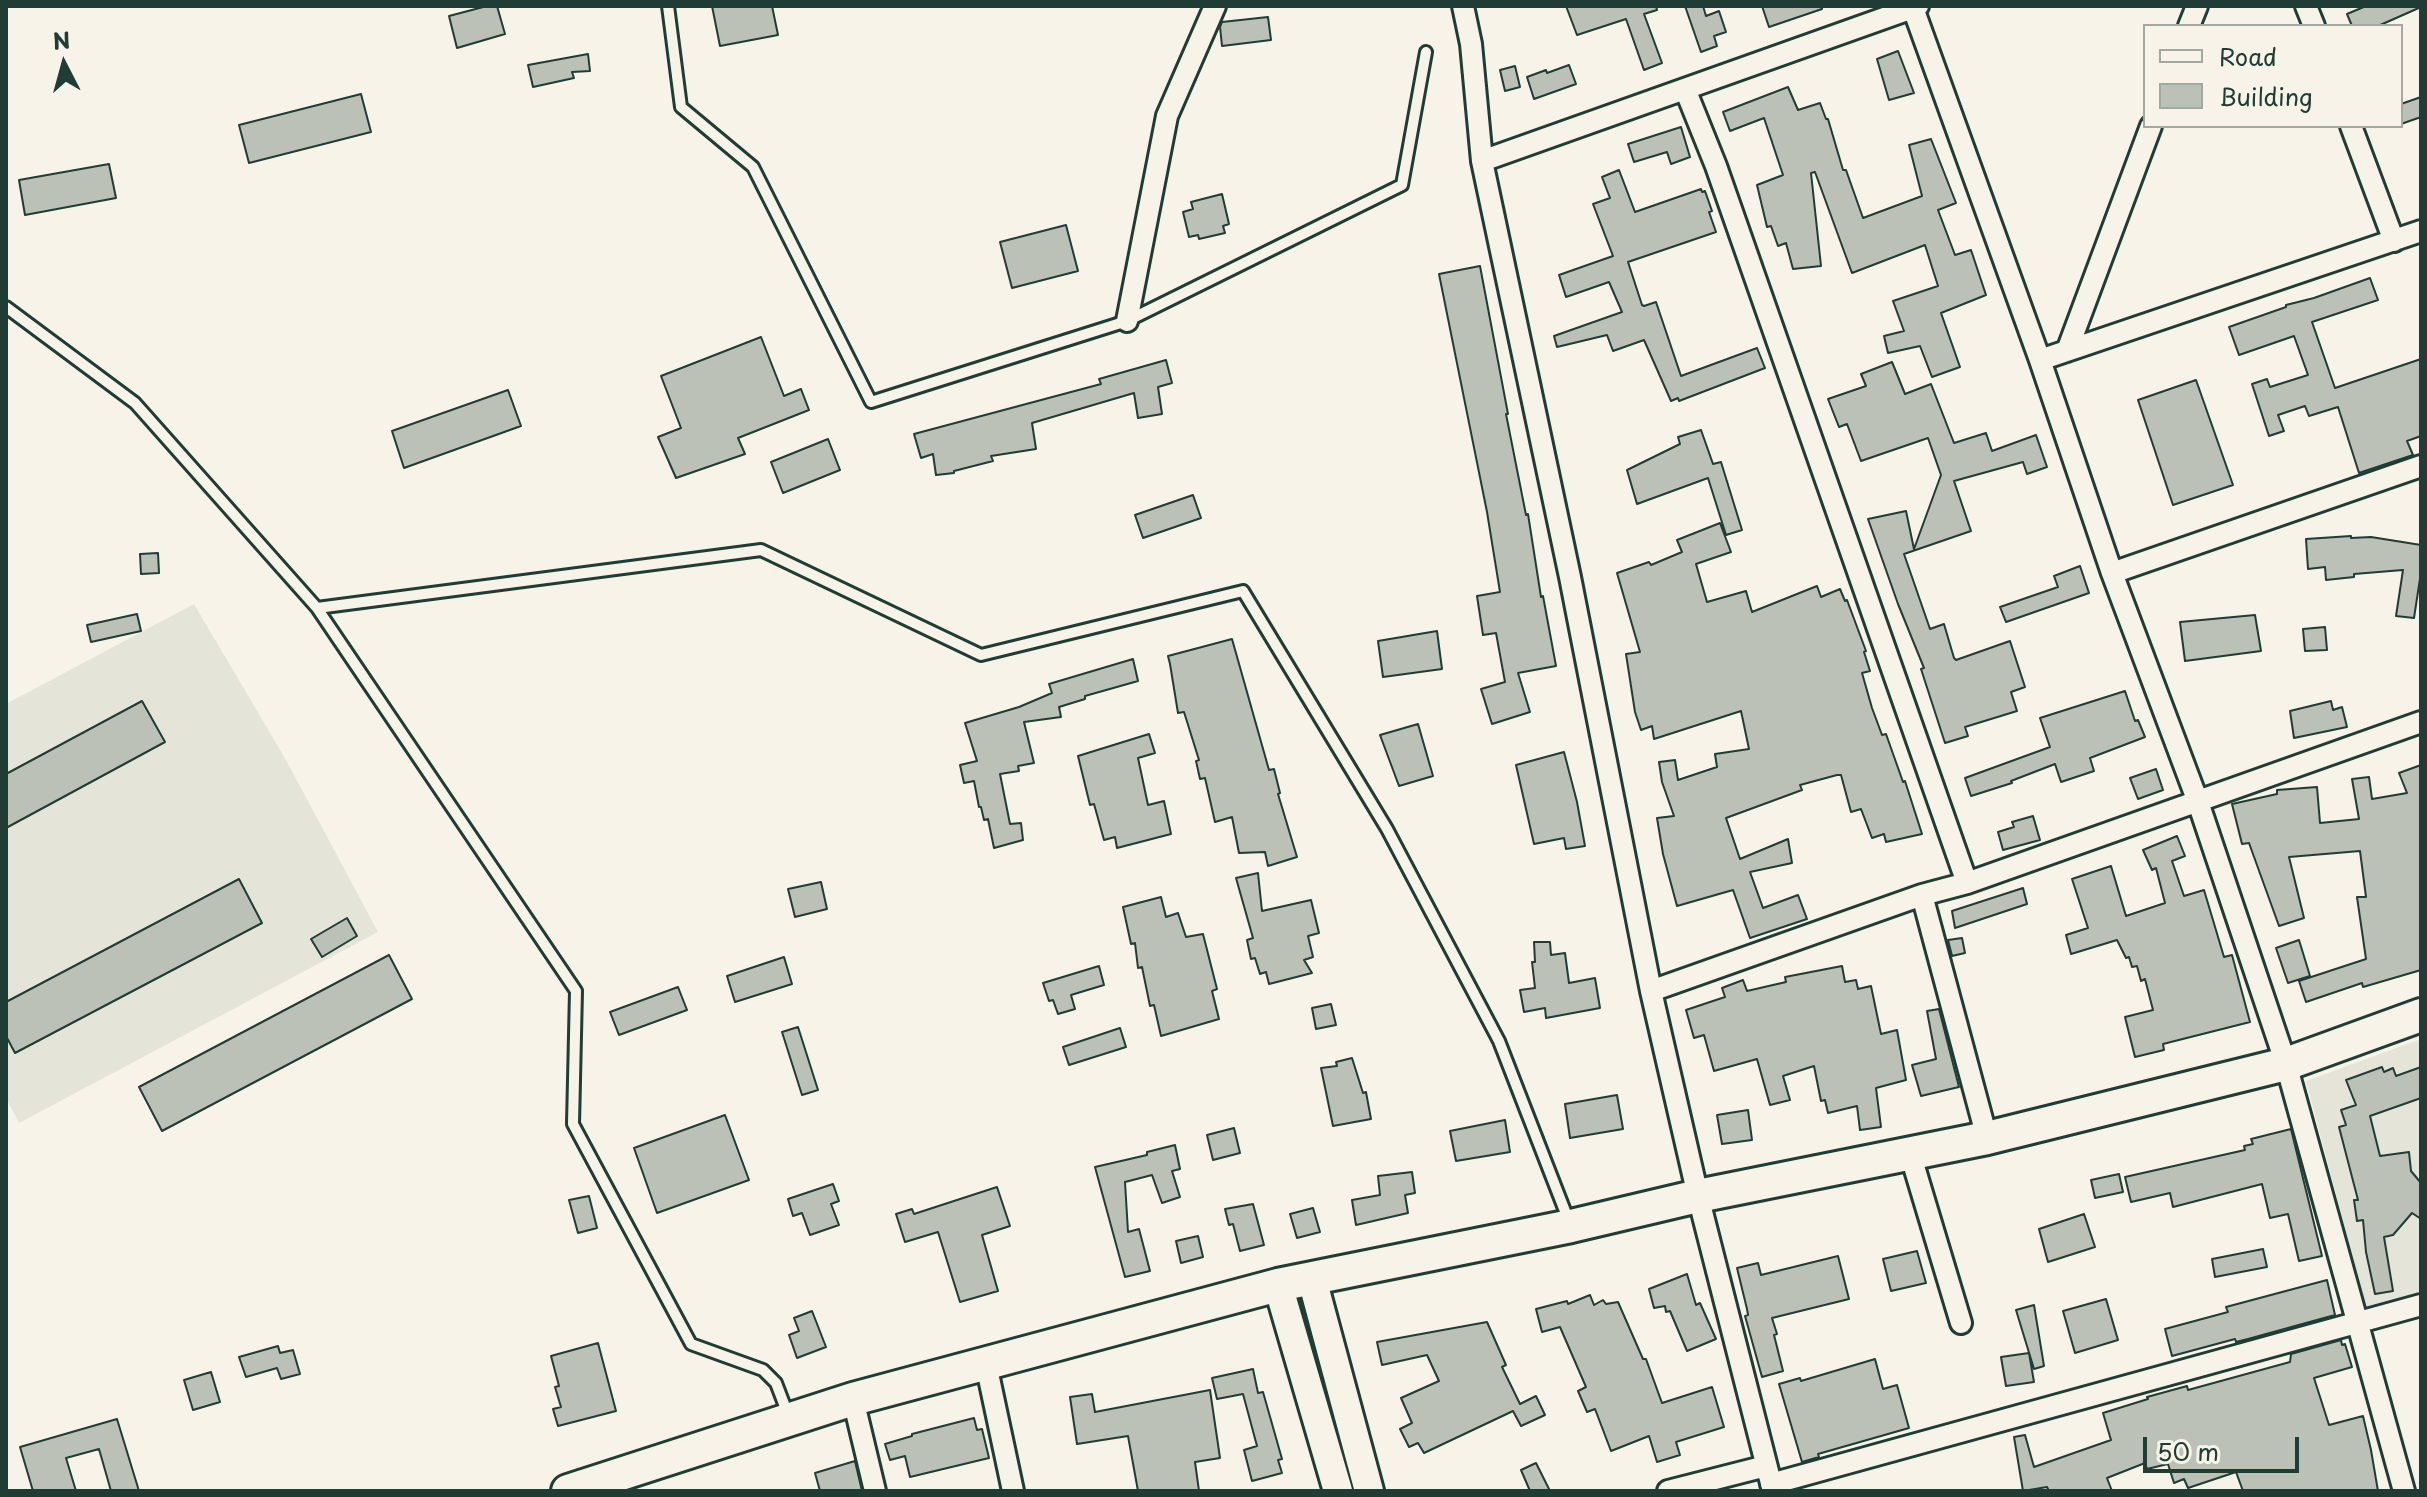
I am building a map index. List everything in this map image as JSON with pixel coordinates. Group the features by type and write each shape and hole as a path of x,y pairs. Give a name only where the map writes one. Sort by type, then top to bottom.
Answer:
{"main road":[{"path":"568,1491 853,1399 1278,1285 1987,1138 2286,1064 2421,1015"}],"street":[{"path":"1127,321 1167,116 1215,6"},
{"path":"1463,6 1471,44 1482,161 1570,577 1651,991 1698,1196 1770,1480"},
{"path":"1482,161 1915,7 2112,573 2198,802 2286,1064 2404,1491"},
{"path":"1685,89 1722,181 1967,883"},
{"path":"2067,351 2150,128"},
{"path":"2352,128 2394,241"},
{"path":"2040,360 2421,231"},
{"path":"2112,573 2421,466"},
{"path":"1651,991 2421,722"},
{"path":"1922,895 1987,1138"},
{"path":"1910,1153 1961,1323"},
{"path":"1312,1279 1369,1491"},
{"path":"1278,1285 1338,1491"},
{"path":"1668,1491 1770,1480 2421,1305"},
{"path":"986,1364 1013,1491"},
{"path":"853,1399 875,1491"}],"lane":[{"path":"668,6 681,107 753,167 871,402 1127,321 1402,185 1426,52"},
{"path":"6,307 135,403 317,608 576,991 573,1124 691,1344 763,1370 776,1383 790,1419"},
{"path":"317,608 761,550 981,655 1243,591 1387,829 1499,1041 1571,1226"}],"shaded area":[{"path":"194,604 286,760 378,932 19,1123 6,1098 6,704"},
{"path":"2421,1039 2421,1303 2369,1319 2306,1081"}],"building":[{"path":"497,6 505,34 457,48 449,16"},
{"path":"712,6 772,6 778,35 720,46"},
{"path":"1566,6 1656,6 1657,10 1644,14 1662,63 1644,70 1626,19 1577,35"},
{"path":"1685,6 1703,6 1706,16 1719,11 1726,32 1714,36 1717,46 1701,52"},
{"path":"1762,6 1822,6 1822,9 1769,27"},
{"path":"2366,6 2421,6 2383,24 2351,24 2347,14"},
{"path":"1268,17 1271,40 1222,46 1222,22"},
{"path":"1898,51 1914,93 1889,100 1877,59"},
{"path":"588,54 590,71 572,72 574,78 533,87 528,65"},
{"path":"1569,65 1576,84 1534,99 1527,77"},
{"path":"1515,66 1520,87 1505,91 1500,70"},
{"path":"1788,87 1798,110 1820,103 1863,218 1922,196 1909,145 1931,139 1956,203 1938,210 1955,255 1971,250 1986,295 1941,313 1960,367 1932,377 1920,346 1888,353 1884,336 1904,331 1893,301 1938,286 1925,245 1852,273 1815,172 1811,173 1821,266 1793,269 1786,243 1778,246 1771,226 1767,227 1757,185 1783,175 1764,118 1730,131 1723,112"},
{"path":"361,94 371,132 249,163 239,125"},
{"path":"2421,97 2421,117 2403,123 2403,103"},
{"path":"1681,127 1690,157 1671,164 1667,152 1634,162 1628,144"},
{"path":"109,164 116,198 25,215 19,180"},
{"path":"1619,170 1635,212 1701,189 1705,191 1712,211 1709,212 1716,232 1628,262 1642,305 1656,302 1681,376 1757,348 1765,368 1679,401 1678,398 1671,401 1644,340 1613,351 1607,335 1557,347 1554,336 1622,312 1609,282 1566,297 1559,275 1613,256 1593,204 1610,198 1602,177"},
{"path":"1222,194 1229,224 1223,226 1225,233 1199,239 1198,235 1189,237 1183,212 1193,209 1191,202"},
{"path":"1066,225 1078,271 1012,288 1000,242"},
{"path":"1480,266 1556,666 1518,673 1530,712 1492,724 1481,689 1505,682 1496,633 1483,635 1477,596 1500,592 1439,274"},
{"path":"2370,278 2378,300 2312,322 2335,388 2421,359 2421,436 2407,441 2413,455 2359,473 2338,407 2309,416 2305,406 2278,415 2284,431 2269,436 2252,384 2267,379 2270,387 2308,375 2294,336 2239,355 2229,327"},
{"path":"761,337 784,396 801,389 809,410 738,438 745,454 676,478 658,437 681,428 661,376"},
{"path":"1166,360 1172,383 1158,387 1162,414 1138,418 1134,393 1032,423 1036,449 991,456 993,461 936,475 933,454 921,458 914,434 1101,384 1099,379"},
{"path":"1892,362 1905,394 1931,384 1954,443 1986,433 1992,451 2036,435 2047,467 2027,474 2023,462 1954,481 1971,531 1904,554 1930,629 1944,624 1954,658 1956,660 2010,641 2025,687 2011,692 2017,711 1965,727 1968,736 1945,743 1921,669 1924,668 1868,519 1906,511 1914,549 1941,475 1928,438 1861,461 1847,424 1839,427 1828,399 1866,386 1861,374"},
{"path":"2196,380 2233,485 2173,505 2138,400"},
{"path":"508,390 521,426 404,468 392,431"},
{"path":"1701,430 1713,464 1721,462 1742,530 1726,535 1708,478 1637,504 1627,470 1680,444 1678,437"},
{"path":"828,439 840,470 783,493 771,462"},
{"path":"1193,495 1201,518 1143,538 1135,515"},
{"path":"1720,523 1731,552 1696,564 1707,602 1746,591 1752,612 1817,586 1821,597 1840,589 1866,651 1870,671 1862,673 1872,708 1905,781 1922,834 1886,842 1884,834 1872,838 1861,809 1851,812 1841,775 1800,785 1802,790 1726,818 1740,859 1788,839 1792,863 1750,872 1763,908 1798,895 1807,919 1750,938 1733,890 1677,906 1657,818 1674,816 1662,782 1659,762 1675,760 1678,780 1717,767 1715,754 1749,749 1741,711 1654,739 1652,726 1641,730 1635,712 1626,654 1640,652 1617,573 1649,562 1651,565 1682,552 1677,540"},
{"path":"2351,536 2421,545 2421,572 2414,618 2396,616 2403,570 2326,580 2325,567 2308,569 2306,539"},
{"path":"158,553 159,573 141,574 140,554"},
{"path":"2080,566 2089,593 2006,622 2000,607 2058,587 2054,576"},
{"path":"137,614 141,631 91,642 87,625"},
{"path":"2255,615 2261,651 2185,661 2180,622"},
{"path":"2325,627 2327,650 2305,651 2303,629"},
{"path":"1437,631 1442,669 1383,677 1378,641"},
{"path":"1232,639 1269,770 1274,769 1278,794 1297,857 1268,866 1265,852 1239,853 1232,817 1215,822 1205,778 1200,779 1196,761 1199,760 1184,712 1178,713 1168,656"},
{"path":"1133,659 1138,681 1059,707 1061,717 1024,722 1034,763 1018,766 1019,771 1000,774 1010,824 1021,823 1023,840 994,848 988,819 984,820 979,807 974,781 964,783 960,765 977,761 965,723 1019,707 1052,693 1049,684"},
{"path":"2125,691 2135,721 2138,720 2145,737 2090,758 2094,771 2061,782 2055,764 2012,783 1971,796 1965,778 2050,747 2040,718"},
{"path":"142,701 165,742 6,828 6,774"},
{"path":"2331,701 2333,710 2342,707 2347,727 2294,738 2290,711"},
{"path":"1418,724 1433,776 1399,786 1380,735"},
{"path":"1149,734 1155,753 1138,758 1148,805 1164,801 1171,834 1117,848 1115,837 1104,840 1094,804 1090,805 1078,756"},
{"path":"1564,752 1585,846 1566,849 1564,838 1534,844 1516,765"},
{"path":"2421,765 2421,970 2363,987 2362,983 2306,1002 2299,981 2366,959 2357,897 2366,897 2360,851 2289,857 2304,918 2279,926 2249,843 2242,844 2232,804 2277,794 2277,790 2317,787 2320,823 2359,819 2352,779 2369,777 2372,799 2407,793 2399,773"},
{"path":"2156,769 2163,790 2138,799 2130,778"},
{"path":"2033,816 2040,840 2003,850 1998,832 2014,827 2012,822"},
{"path":"2177,836 2185,856 2172,861 2184,896 2204,890 2224,957 2232,955 2250,1022 2163,1044 2164,1050 2135,1057 2125,1017 2153,1010 2145,979 2141,981 2137,966 2132,967 2117,940 2071,954 2066,935 2088,928 2072,879 2111,866 2126,916 2165,903 2156,868 2152,870 2143,850"},
{"path":"1258,873 1262,911 1311,900 1319,933 1308,936 1313,957 1304,960 1312,973 1269,984 1266,972 1260,974 1255,958 1251,959 1247,940 1253,938 1236,878"},
{"path":"239,879 262,923 15,1053 6,1036 6,1002"},
{"path":"821,882 827,909 795,917 788,889"},
{"path":"2023,888 2027,904 1955,928 1952,911"},
{"path":"1161,897 1166,917 1178,913 1186,937 1203,934 1217,989 1212,991 1219,1019 1161,1036 1154,1005 1150,1006 1142,967 1138,968 1135,943 1131,944 1123,907"},
{"path":"347,918 357,936 322,957 311,939"},
{"path":"1962,938 1965,953 1952,956 1948,940"},
{"path":"2299,940 2310,976 2288,983 2276,948"},
{"path":"1534,942 1550,942 1551,955 1565,953 1569,983 1595,978 1600,1008 1546,1018 1545,1008 1524,1012 1520,990 1535,988 1532,962 1535,962"},
{"path":"389,955 412,999 162,1131 139,1087"},
{"path":"784,957 792,984 735,1002 727,976"},
{"path":"1099,966 1104,985 1071,995 1075,1009 1058,1014 1053,1000 1049,1001 1043,983"},
{"path":"1842,966 1845,982 1856,980 1858,989 1871,986 1881,1034 1897,1030 1906,1080 1876,1088 1881,1127 1860,1130 1857,1106 1828,1113 1825,1100 1821,1101 1814,1066 1783,1076 1790,1100 1770,1105 1757,1059 1714,1071 1704,1035 1694,1038 1686,1010 1725,997 1722,988 1743,980 1747,991 1786,982 1785,977"},
{"path":"678,987 687,1010 619,1035 610,1012"},
{"path":"1331,1004 1336,1025 1316,1029 1312,1008"},
{"path":"1939,1009 1959,1087 1921,1096 1912,1065 1936,1059 1927,1011"},
{"path":"798,1027 818,1090 802,1095 782,1032"},
{"path":"1120,1028 1126,1047 1069,1065 1063,1047"},
{"path":"1352,1058 1363,1093 1366,1092 1371,1119 1333,1126 1321,1068 1337,1066 1336,1062"},
{"path":"2382,1067 2384,1072 2393,1068 2396,1076 2421,1067 2421,1098 2370,1116 2380,1156 2409,1152 2411,1171 2421,1183 2421,1219 2412,1213 2393,1235 2384,1237 2393,1291 2375,1294 2363,1220 2357,1221 2354,1200 2358,1200 2339,1127 2346,1125 2341,1110 2356,1105 2346,1080"},
{"path":"1617,1095 1623,1129 1570,1138 1565,1104"},
{"path":"1748,1110 1752,1140 1722,1144 1717,1115"},
{"path":"725,1115 749,1180 657,1213 634,1148"},
{"path":"1505,1120 1510,1152 1456,1161 1450,1131"},
{"path":"1234,1128 1240,1153 1213,1160 1207,1135"},
{"path":"2291,1129 2322,1256 2299,1261 2288,1214 2270,1218 2262,1184 2173,1207 2170,1193 2131,1202 2125,1177 2245,1150 2244,1146 2253,1144 2251,1139"},
{"path":"1175,1145 1180,1169 1172,1171 1180,1197 1162,1203 1152,1175 1125,1182 1128,1232 1139,1229 1150,1271 1125,1277 1095,1167"},
{"path":"1412,1172 1415,1193 1405,1195 1408,1213 1356,1225 1352,1200 1380,1195 1378,1176"},
{"path":"2119,1174 2123,1192 2095,1198 2091,1180"},
{"path":"833,1184 839,1201 831,1204 839,1225 810,1235 802,1213 793,1216 788,1199"},
{"path":"997,1187 1010,1226 982,1235 998,1291 960,1302 938,1232 905,1242 896,1214 912,1209 914,1214"},
{"path":"589,1196 597,1228 578,1233 569,1200"},
{"path":"1253,1204 1264,1245 1240,1251 1233,1224 1229,1225 1225,1209"},
{"path":"1313,1208 1320,1232 1297,1238 1290,1214"},
{"path":"2084,1214 2095,1247 2048,1262 2039,1229"},
{"path":"1198,1236 1203,1257 1181,1263 1176,1241"},
{"path":"2263,1249 2267,1267 2215,1277 2212,1259"},
{"path":"1917,1251 1926,1283 1891,1291 1883,1259"},
{"path":"1838,1256 1849,1299 1772,1318 1783,1371 1762,1377 1745,1316 1748,1315 1747,1309 1737,1268 1758,1263 1761,1275"},
{"path":"1687,1274 1696,1305 1700,1303 1716,1339 1687,1351 1670,1311 1666,1312 1665,1306 1654,1308 1649,1289"},
{"path":"2327,1280 2335,1315 2172,1356 2165,1329 2228,1312 2226,1307"},
{"path":"1590,1295 1594,1305 1603,1300 1606,1304 1618,1302 1643,1359 1646,1359 1662,1403 1712,1387 1724,1427 1676,1442 1680,1455 1657,1462 1649,1436 1611,1451 1595,1409 1587,1412 1578,1391 1586,1387 1560,1327 1542,1332 1536,1309 1567,1301 1568,1304"},
{"path":"2106,1299 2118,1340 2075,1353 2063,1311"},
{"path":"2034,1305 2044,1366 2034,1369 2016,1310"},
{"path":"812,1311 826,1347 797,1358 789,1335 799,1331 794,1318"},
{"path":"1487,1322 1506,1365 1502,1367 1520,1404 1536,1396 1545,1415 1521,1426 1513,1411 1424,1453 1418,1443 1409,1447 1400,1429 1412,1423 1401,1398 1439,1381 1427,1355 1382,1365 1377,1342"},
{"path":"2341,1340 2352,1367 2314,1378 2329,1425 2363,1416 2378,1491 2243,1491 2236,1472 2188,1488 2184,1479 2174,1483 2168,1464 2147,1469 2145,1463 2107,1478 2112,1491 2049,1491 2047,1487 2023,1491 2014,1437 2025,1435 2034,1467 2111,1440 2103,1413 2187,1386 2188,1390 2290,1362 2291,1354"},
{"path":"598,1343 616,1411 558,1426 553,1409 561,1407 555,1387 559,1386 551,1356"},
{"path":"278,1346 280,1353 293,1350 300,1374 281,1379 277,1368 246,1377 239,1357"},
{"path":"2029,1353 2034,1382 2006,1386 2001,1357"},
{"path":"1875,1359 1883,1389 1897,1385 1909,1428 1818,1454 1819,1457 1802,1462 1779,1384 1800,1378 1801,1381"},
{"path":"1253,1369 1258,1393 1263,1392 1282,1459 1278,1460 1282,1473 1252,1481 1244,1450 1257,1446 1243,1394 1217,1399 1212,1378"},
{"path":"211,1372 220,1402 193,1410 184,1380"},
{"path":"1210,1390 1220,1458 1195,1462 1199,1491 1138,1491 1128,1436 1077,1444 1070,1397 1092,1394 1095,1412"},
{"path":"974,1418 977,1430 982,1429 989,1458 910,1477 905,1456 890,1460 885,1444"},
{"path":"117,1419 139,1491 111,1491 99,1449 66,1458 76,1491 33,1491 20,1447"},
{"path":"855,1461 862,1491 820,1491 815,1473"},
{"path":"1536,1463 1550,1491 1530,1491 1521,1470"}]}
